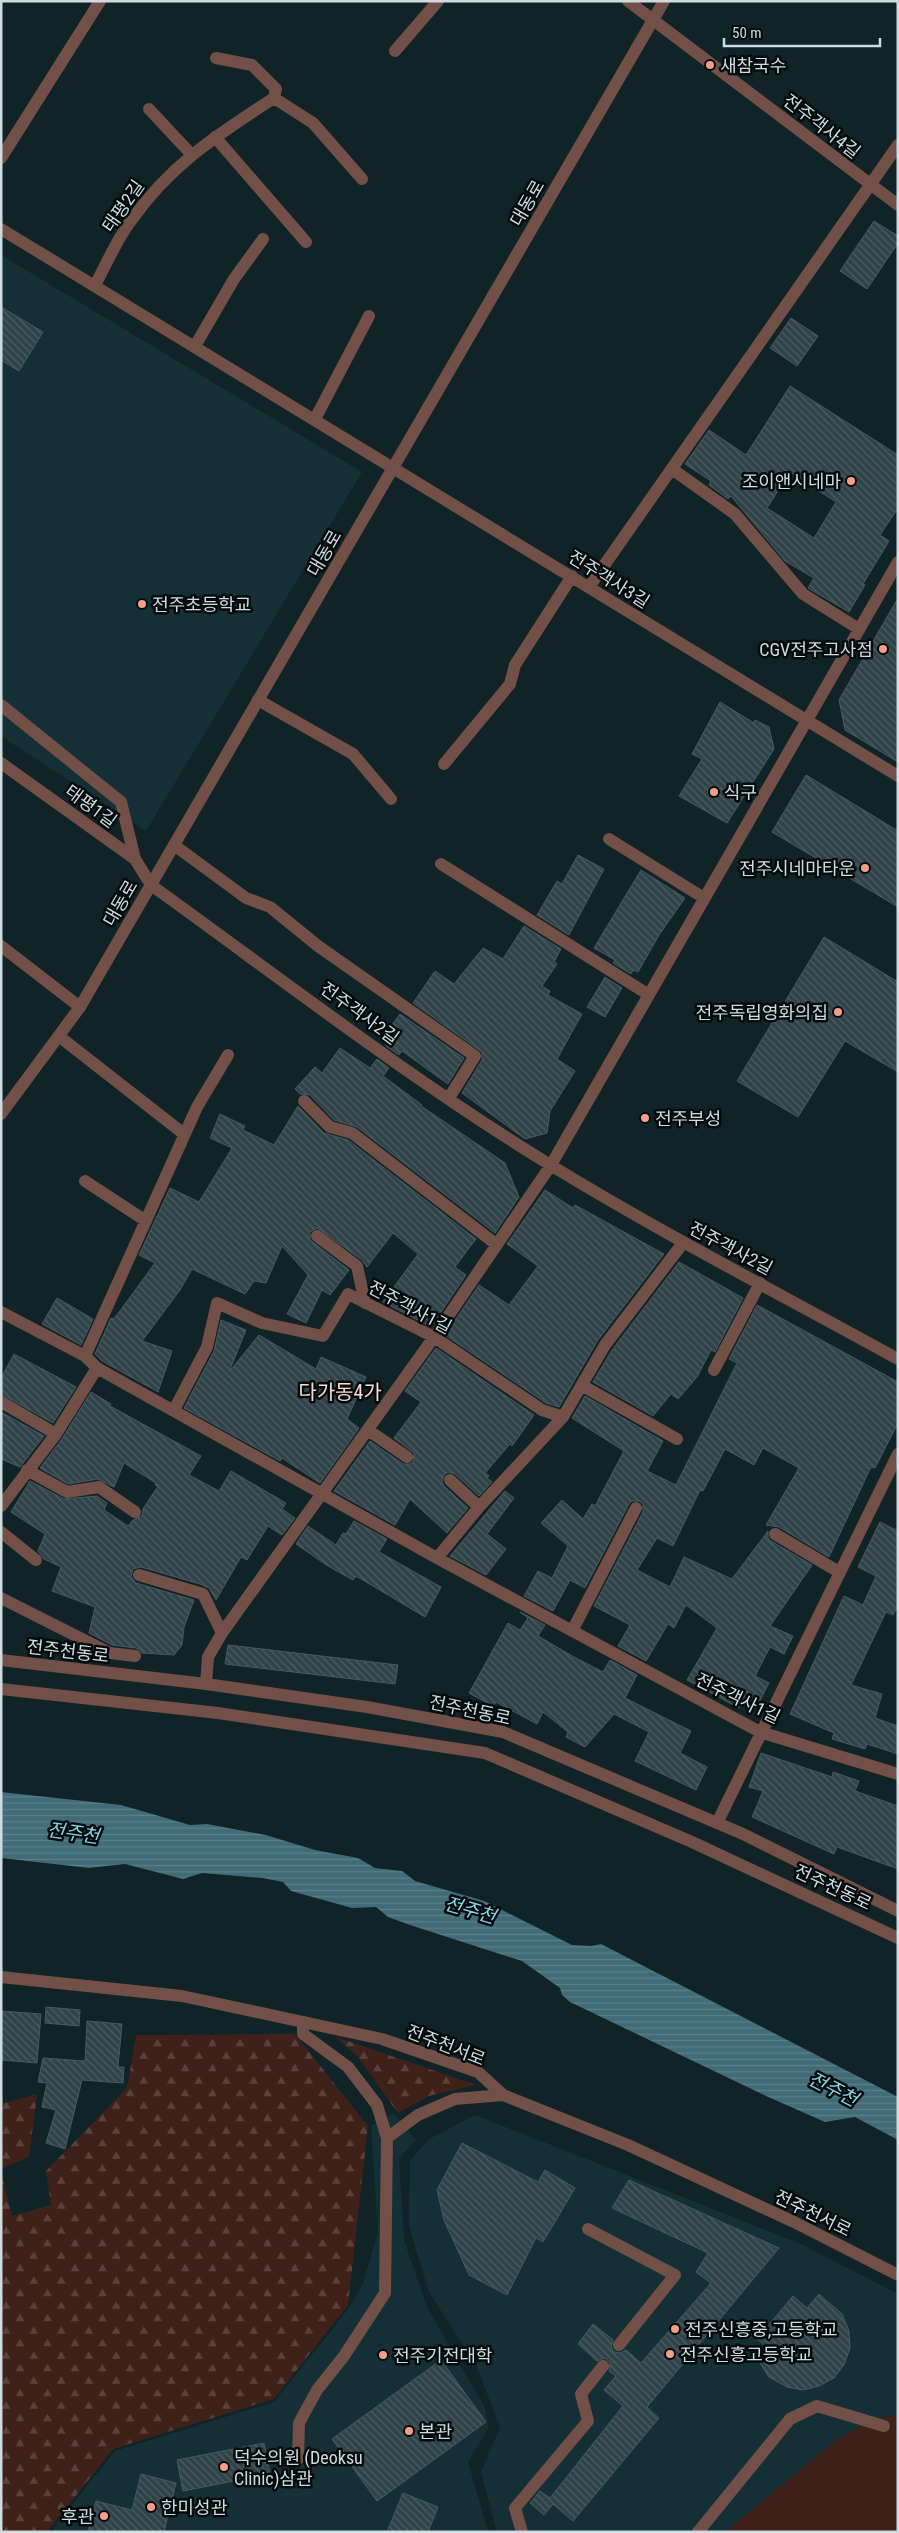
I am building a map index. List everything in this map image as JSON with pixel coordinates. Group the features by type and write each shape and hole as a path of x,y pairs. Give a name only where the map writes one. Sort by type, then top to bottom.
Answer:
{"street":[{"path":"1,158 100,1"},
{"path":"395,51 438,1"},
{"name":"전주객사4길","path":"628,1 654,18 870,186 898,205"},
{"name":"대동로","path":"1,1114 60,1037 80,1007 664,1"},
{"path":"216,58 252,65 276,89 274,98 314,123 362,179"},
{"name":"태평2길","path":"95,286 129,223 159,185 215,137 274,98"},
{"path":"149,109 192,155"},
{"path":"215,137 306,242"},
{"path":"589,587 898,145"},
{"path":"1,229 394,467"},
{"path":"195,346 234,279 263,239"},
{"path":"315,419 369,316"},
{"name":"전주객사3길","path":"394,467 898,776"},
{"path":"672,469 735,514 803,594 859,629"},
{"path":"206,1684 208,1657 222,1633 434,1337 551,1165 898,562"},
{"path":"444,764 510,684 516,664 572,576"},
{"path":"258,700 353,754 392,799"},
{"path":"1,705 121,802 135,859"},
{"name":"태평1길","path":"1,763 135,859 151,885"},
{"path":"609,840 704,898"},
{"path":"174,845 246,898 270,907 318,946 475,1056 449,1098"},
{"path":"441,864 649,995"},
{"name":"전주객사2길","path":"151,885 449,1098 551,1165 683,1243 898,1359"},
{"path":"1,946 80,1007"},
{"path":"60,1037 184,1134"},
{"path":"86,1356 184,1134 197,1107 228,1054"},
{"path":"304,1101 330,1127 352,1132 496,1245"},
{"path":"85,1181 146,1221"},
{"path":"317,1236 357,1266 365,1303"},
{"path":"437,1558 479,1507 563,1417 583,1386 605,1344 683,1243"},
{"path":"714,1370 760,1283"},
{"name":"전주객사1길","path":"174,1410 207,1347 217,1303 262,1323 323,1336 348,1294 434,1337 542,1410 563,1417"},
{"name":"전주객사1길","path":"1,1312 86,1356 97,1368 322,1495 760,1732 898,1774"},
{"path":"1,1506 56,1434 97,1368"},
{"path":"583,1386 677,1439"},
{"path":"1,1402 56,1434"},
{"path":"368,1430 407,1457"},
{"path":"717,1823 898,1454"},
{"path":"27,1470 67,1492 99,1487 136,1512"},
{"path":"450,1480 479,1507"},
{"path":"572,1631 636,1508"},
{"path":"1,1532 36,1560"},
{"path":"775,1534 839,1572"},
{"path":"140,1575 203,1594 222,1633"},
{"path":"1,1598 110,1653 135,1656"},
{"name":"전주천동로","path":"1,1660 206,1684 367,1707 502,1732 717,1823 898,1911"},
{"name":"전주천동로","path":"1,1689 208,1712 486,1753 692,1842 898,1938"},
{"name":"전주천서로","path":"1,1977 182,1996 382,2039 478,2072 503,2095 628,2146 794,2222 898,2275"},
{"path":"298,2459 299,2423 317,2390 344,2356 385,2293 387,2138 377,2105 348,2066 303,2034 303,2022"},
{"path":"387,2138 418,2115 455,2098 503,2095"},
{"path":"588,2229 675,2275 620,2345"},
{"path":"522,2532 515,2508 588,2421 582,2394 603,2366"},
{"path":"698,2532 790,2419 817,2406 884,2426"}],"shaded area":[{"name":"전주초등학교","path":"1,255 362,472 146,831 1,736"},
{"name":"전주기전대학","path":"394,2113 416,2140 399,2158 404,2240 427,2307 485,2408 489,2427 468,2462 488,2532 50,2532 115,2451 274,2402 349,2308 363,2283 378,2233 371,2126"},
{"name":"전주신흥중,고등학교","path":"475,2115 801,2244 898,2294 898,2532 497,2532 481,2472 500,2427 476,2365 429,2292 409,2226 410,2161 429,2139"}],"green space":[{"path":"295,2034 368,2126 348,2305 274,2399 113,2449 47,2532 1,2532 1,2171 12,2216 51,2205 46,2171 127,2088 136,2035"},
{"path":"336,2037 476,2085 429,2096 398,2113 358,2057"},
{"path":"37,2094 29,2157 1,2169 1,2104"},
{"path":"898,2415 898,2532 725,2532 835,2441 873,2419"}],"water":[{"name":"전주천","path":"1,1792 121,1805 190,1825 207,1824 266,1835 315,1850 358,1858 375,1868 402,1871 415,1881 484,1901 572,1945 591,1946 601,1944 898,2097 898,2140 855,2117 825,2122 766,2096 570,2002 562,1995 560,1988 522,1961 388,1917 376,1907 352,1908 291,1891 283,1882 263,1878 202,1873 183,1879 125,1864 89,1868 1,1858"}],"building":[{"path":"874,221 898,236 898,243 867,289 840,271"},
{"path":"1,307 43,332 19,371 1,360"},
{"path":"791,318 818,336 797,366 770,348"},
{"path":"790,386 898,455 898,508 880,535 889,541 863,584 865,585 849,612 808,588 814,578 785,561 731,496 728,499 709,485 711,481 685,464 709,430 746,455","holes":["790,472 836,502 814,538 767,508"]},
{"name":"CGV전주고사점","path":"898,598 898,762 845,730 839,700"},
{"path":"720,702 754,723 755,720 769,727 774,749 727,823 679,796 702,759 692,754"},
{"name":"전주시네마타운","path":"806,775 898,831 898,907 772,832"},
{"path":"578,855 604,869 569,935 537,915 557,881 562,884"},
{"path":"641,870 685,898 659,935 638,972 633,970 631,974 613,963 615,960 594,948"},
{"path":"524,926 561,949 554,962 557,964 542,986 550,991 548,995 582,1014 557,1059 575,1071 550,1111 547,1133 525,1139 462,1093 482,1060 482,1052 413,1003 435,971 454,984 483,948 503,959"},
{"name":"전주독립영화의집","path":"824,937 898,982 898,1072 845,1041 798,1117 737,1081"},
{"path":"605,977 622,988 605,1017 587,1007"},
{"path":"400,1014 464,1058 448,1084 402,1051 399,1055 386,1046 389,1042 383,1037"},
{"path":"340,1048 370,1068 377,1059 389,1068 383,1076 421,1106 505,1163 519,1197 495,1233 357,1127 334,1120 310,1095 300,1094 295,1089 315,1067 322,1073"},
{"path":"298,1106 324,1133 348,1140 476,1239 455,1267 466,1275 431,1327 383,1302 418,1254 393,1233 367,1267 362,1260 317,1228 310,1232 310,1240 349,1270 330,1295 322,1290 306,1323 287,1314 308,1275 282,1246 266,1283 254,1281 245,1294 192,1269 180,1290 142,1341 172,1351 158,1392 102,1361 95,1354 111,1318 114,1319 155,1263 139,1255 170,1188 199,1202 232,1148 210,1138 220,1114 245,1126 243,1130 274,1145"},
{"path":"545,1190 573,1208 575,1205 664,1254 598,1340 559,1407 546,1403 445,1335 479,1285 509,1305 538,1266 507,1244"},
{"path":"679,1262 743,1298 715,1352 711,1350 697,1377 678,1399 671,1394 653,1416 593,1382 612,1350"},
{"path":"57,1298 93,1319 81,1345 42,1324"},
{"path":"757,1305 898,1382 898,1423 875,1468 871,1467 829,1557 779,1527 766,1525 799,1468 763,1448 754,1465 725,1449 703,1491 700,1490 673,1546 657,1538 637,1570 670,1587 684,1557 732,1579 768,1531 768,1538 771,1541 812,1565 770,1626 793,1636 784,1654 770,1647 755,1676 769,1683 756,1708 743,1701 739,1708 687,1680 717,1628 686,1605 674,1628 668,1624 646,1661 618,1646 630,1625 594,1606 643,1512 643,1504 639,1501 632,1501 629,1504 585,1588 570,1580 553,1611 524,1596 538,1571 552,1578 568,1546 541,1523 562,1500 583,1519 592,1504 595,1506 624,1451 572,1418 585,1396 663,1441 647,1471 676,1485 737,1363 729,1359"},
{"path":"221,1320 246,1330 229,1372 259,1335 316,1369 321,1357 366,1377 347,1419 359,1428 320,1483 282,1458 280,1461 184,1408 214,1351"},
{"path":"436,1348 534,1415 512,1446 510,1444 485,1473 492,1482 479,1496 455,1474 448,1472 444,1475 442,1482 444,1486 468,1508 447,1533 410,1499 395,1525 334,1491 370,1441 403,1464 413,1462 414,1453 394,1438 421,1402 405,1391"},
{"path":"14,1354 76,1387 53,1423 1,1394 1,1378"},
{"path":"91,1392 111,1404 110,1406 201,1456 189,1475 219,1491 231,1471 286,1503 282,1509 295,1518 282,1535 268,1526 247,1560 241,1557 216,1600 209,1588 200,1584 141,1567 133,1569 131,1577 136,1583 194,1600 184,1627 182,1645 174,1655 142,1653 136,1648 112,1645 89,1633 95,1607 52,1591 61,1567 44,1559 38,1551 45,1534 11,1512 30,1481 64,1499 97,1496 107,1503 104,1510 128,1526 133,1520 142,1516 143,1509 158,1486 124,1463 114,1487 98,1479 68,1484 40,1468 62,1439"},
{"path":"1,1412 44,1436 20,1467 1,1459"},
{"path":"505,1491 514,1498 487,1534 506,1549 486,1575 450,1556"},
{"path":"354,1521 387,1539 379,1552 441,1587 425,1617 356,1576 353,1580 328,1566 296,1544 308,1526 336,1545 343,1533 346,1534"},
{"path":"880,1522 898,1531 898,1606 893,1615 886,1612 851,1685 882,1694 875,1718 898,1726 898,1754 867,1744 865,1749 832,1739 834,1733 790,1714 844,1596 863,1605 876,1576 858,1567"},
{"path":"520,1612 545,1625 538,1636 574,1657 603,1672 610,1660 637,1675 625,1698 691,1731 680,1753 707,1767 696,1790 635,1761 649,1732 614,1714 585,1747 566,1737 568,1732 543,1712 537,1724 496,1702 493,1706 469,1693 508,1623 520,1630 528,1618"},
{"path":"228,1645 398,1665 395,1684 225,1664"},
{"path":"761,1753 832,1777 833,1772 859,1781 855,1791 898,1806 898,1869 837,1847 834,1854 752,1817 763,1791 749,1787"},
{"path":"46,2007 80,2010 79,2026 45,2023"},
{"path":"1,2011 41,2014 37,2063 1,2060"},
{"path":"87,2021 122,2024 118,2067 124,2067 123,2083 82,2080 65,2149 46,2143 56,2110 42,2107 47,2083 38,2082 43,2058 85,2061"},
{"path":"462,2143 538,2182 545,2170 575,2188 543,2242 536,2238 507,2295 469,2275 444,2220 437,2190"},
{"name":"전주신흥고등학교","path":"629,2180 779,2248 647,2407 659,2418 573,2521 553,2504 544,2515 530,2503 540,2491 550,2498 623,2406 604,2390 616,2376 609,2371 610,2363 605,2358 597,2361 578,2344 593,2324 613,2340 611,2347 614,2352 621,2353 626,2350 641,2363 711,2283 696,2272 708,2253 612,2208"},
{"path":"819,2294 842,2314 849,2331 850,2348 844,2365 834,2378 819,2386 803,2390 787,2387 769,2377 758,2360 769,2349 757,2339 793,2296 807,2308"},
{"name":"본관","path":"441,2360 486,2422 377,2501 332,2439"},
{"name":"덕수의원 (Deoksu Clinic)삼관","path":"264,2443 270,2474 183,2491 177,2460"},
{"name":"한미성관","path":"141,2474 176,2483 164,2532 88,2532 96,2501 132,2510"},
{"path":"403,2493 438,2507 428,2532 387,2532"}],"place":[{"name":"새참국수","path":"710,65"},
{"name":"조이앤시네마","path":"851,481"},
{"name":"전주초등학교","path":"142,604"},
{"name":"CGV전주고사점","path":"883,649"},
{"name":"식구","path":"714,792"},
{"name":"전주시네마타운","path":"865,868"},
{"name":"전주독립영화의집","path":"838,1012"},
{"name":"전주부성","path":"645,1118"},
{"name":"전주신흥중,고등학교","path":"675,2329"},
{"name":"전주신흥고등학교","path":"670,2354"},
{"name":"전주기전대학","path":"383,2355"},
{"name":"본관","path":"409,2431"},
{"name":"덕수의원 (Deoksu Clinic)삼관","path":"224,2467"},
{"name":"한미성관","path":"151,2507"},
{"name":"후관","path":"104,2516"}],"district":[{"name":"다가동4가","path":"340,1392"}]}
